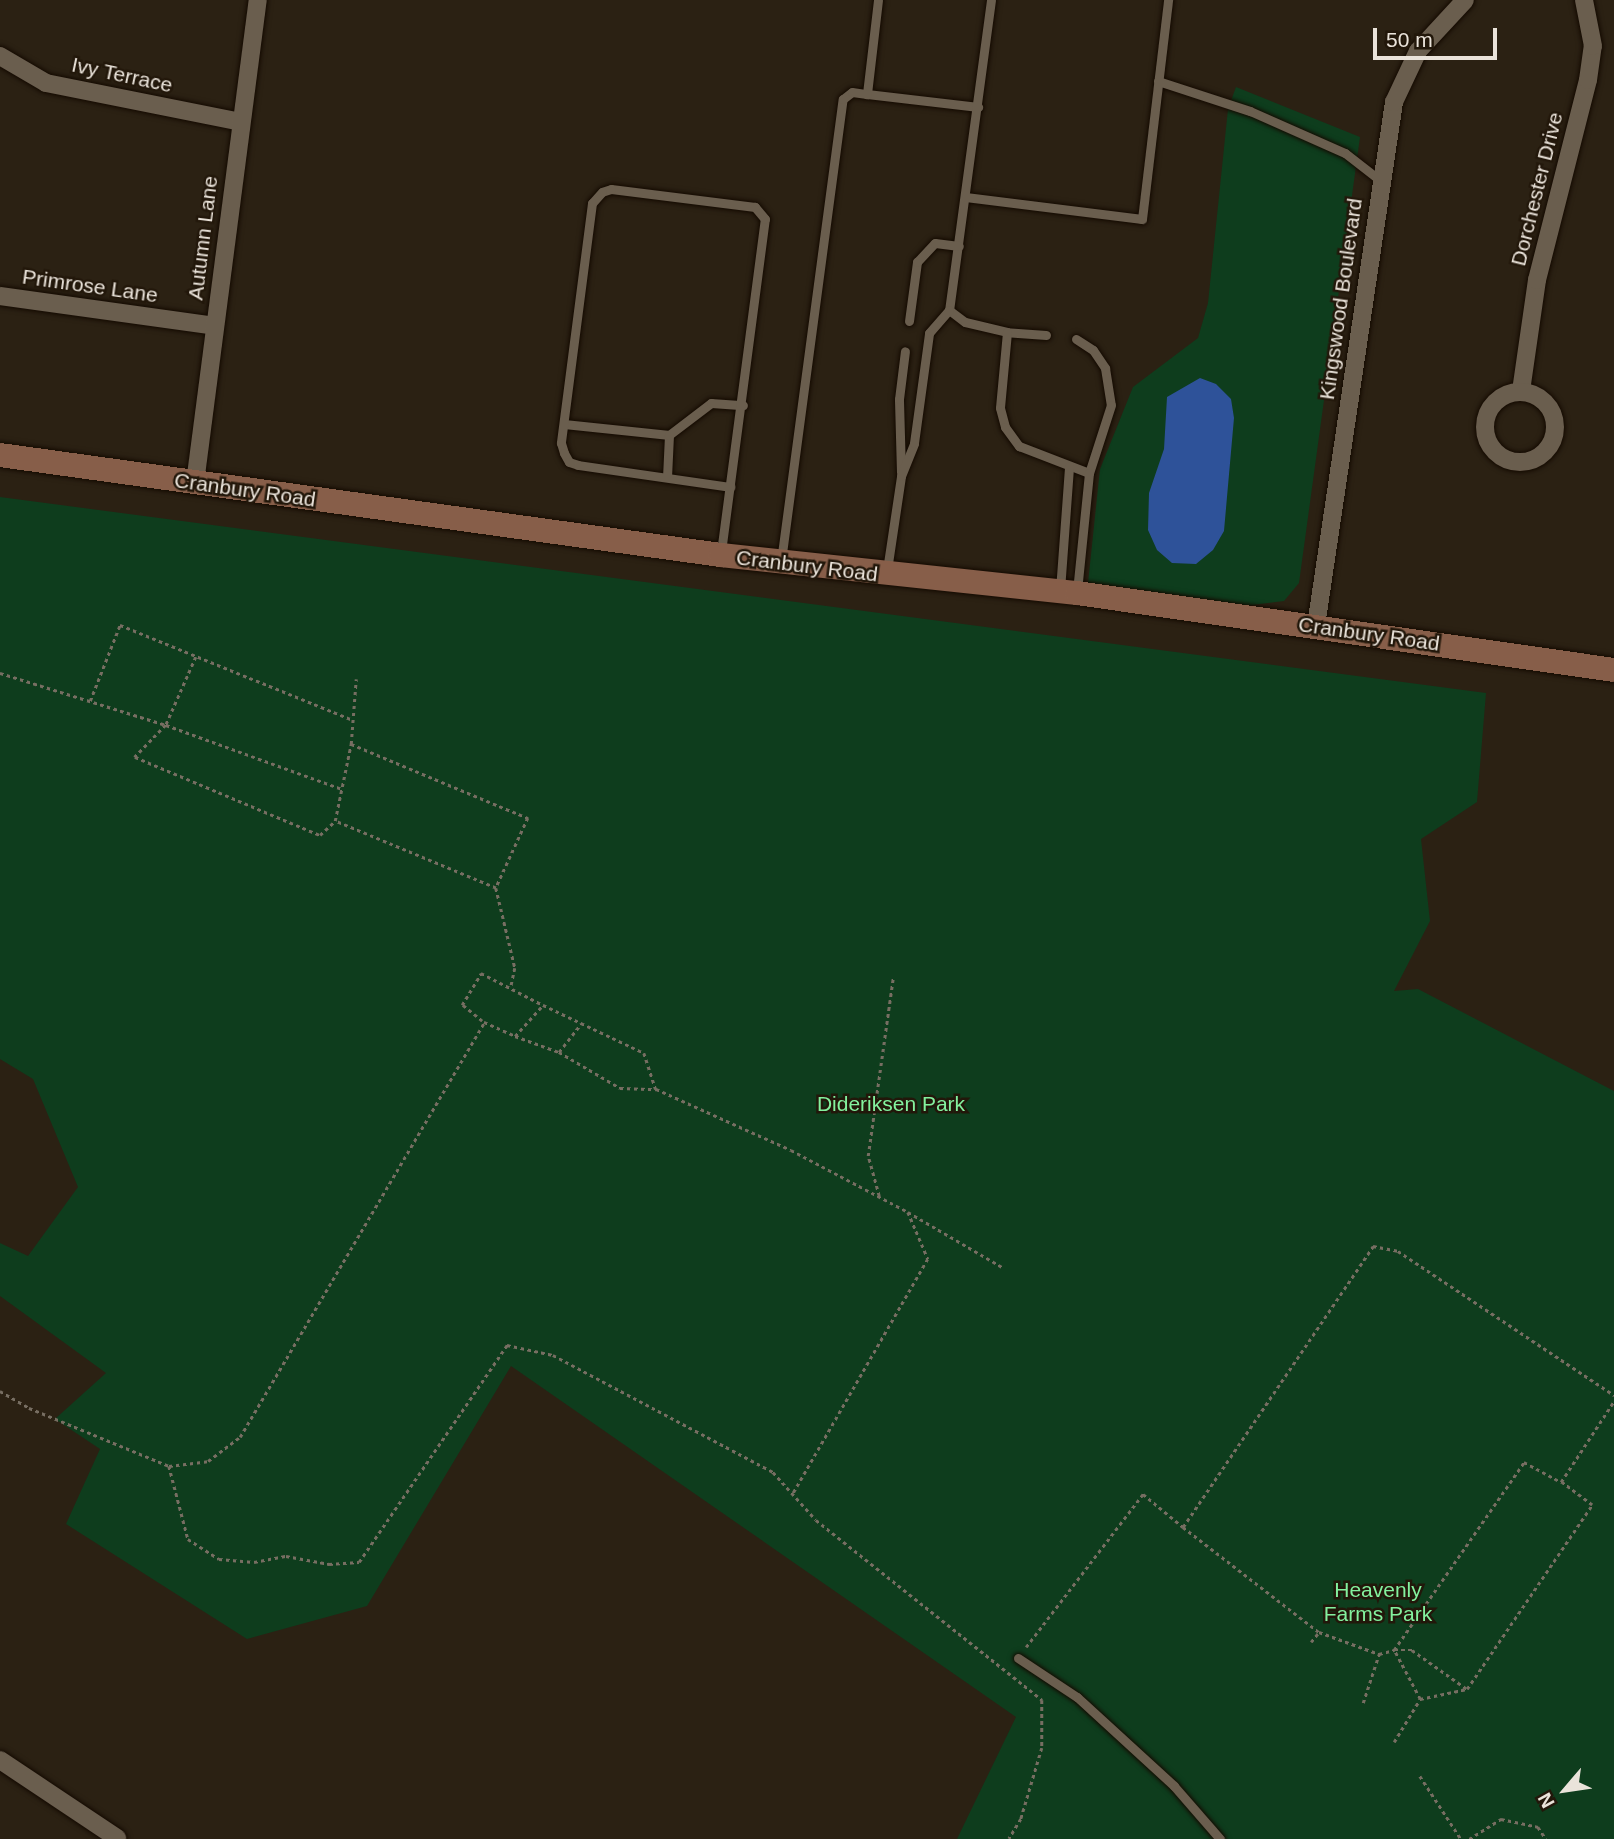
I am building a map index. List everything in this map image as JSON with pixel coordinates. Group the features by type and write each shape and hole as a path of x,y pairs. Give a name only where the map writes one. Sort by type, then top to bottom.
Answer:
{"main road":[{"name":"Cranbury Road","path":"0,455 721,555 886,576 1069,592 1614,670"}],"street":[{"name":"Autumn Lane","path":"195,483 258,0"},
{"name":"Kingswood Boulevard","path":"1316,626 1394,102 1418,51 1465,0"},
{"name":"Dorchester Drive","path":"1521,391 1537,280 1588,80 1593,46 1584,0"},
{"name":"Ivy Terrace","path":"0,57 46,83 241,122"},
{"name":"Primrose Lane","path":"0,296 215,326"},
{"path":"1521,391 1544,401 1555,420 1555,431 1537,458 1516,462 1496,453 1485,422 1494,402 1521,391"},
{"path":"0,1760 117,1838"}],"lane":[{"path":"867,94 878,0"},
{"path":"901,476 915,443 929,333 949,310 991,0"},
{"path":"966,197 1142,219 1168,0"},
{"path":"1158,81 1250,111 1345,153 1381,181"},
{"path":"780,562 843,99 852,92 978,107"},
{"path":"721,555 765,228 761,212 755,207 611,189 592,203 561,443 569,462 730,487"},
{"path":"909,321 917,261 934,243 959,246"},
{"path":"949,310 965,322 1007,331 1046,335"},
{"path":"1007,331 1000,408 1005,427 1019,446 1089,473"},
{"path":"1069,592 1089,473 1111,405 1110,386 1093,350 1076,339"},
{"path":"886,576 901,476 899,399 905,351"},
{"path":"564,424 670,435 711,403 743,405"},
{"path":"667,477 670,435"},
{"path":"1069,466 1069,592"},
{"path":"1018,1658 1077,1697 1174,1786 1220,1839"}],"path":[{"path":"89,701 120,625 353,720"},
{"path":"196,657 166,725 135,757 320,835 335,821 351,744 356,679"},
{"path":"0,673 166,725 342,789"},
{"path":"351,744 528,818 496,888 515,968 510,987"},
{"path":"335,821 496,888"},
{"path":"656,1089 644,1053 481,973 462,1005 484,1022 559,1052 620,1088 656,1089 879,1196 1004,1268"},
{"path":"879,1196 868,1156 893,979"},
{"path":"515,1036 543,1005"},
{"path":"0,1391 29,1408 169,1466 208,1461 240,1437 484,1022"},
{"path":"559,1052 581,1023"},
{"path":"793,1494 928,1259 908,1212"},
{"path":"1182,1527 1373,1247 1398,1251 1614,1395"},
{"path":"169,1466 188,1539 219,1559 254,1562 286,1556 330,1564 359,1562 507,1345 553,1355 773,1472 816,1520 1042,1700 1042,1748 1021,1819 1009,1839"},
{"path":"1560,1482 1614,1401"},
{"path":"1394,1650 1524,1462 1560,1482 1592,1505 1467,1689 1420,1699 1394,1742"},
{"path":"1007,1672 1143,1494 1319,1632 1379,1654 1394,1650 1412,1650 1467,1689"},
{"path":"1311,1642 1319,1632"},
{"path":"1394,1650 1420,1699"},
{"path":"1363,1703 1379,1654"},
{"path":"1420,1776 1461,1839"},
{"path":"1469,1839 1501,1819 1538,1828 1546,1839"}],"green space":[{"path":"1236,87 1360,137 1299,583 1284,601 1244,606 1088,583 1100,469 1133,387 1198,338 1208,303 1228,109"},
{"name":"Dideriksen Park","path":"0,497 1486,693 1477,802 1421,839 1430,921 1394,991 1418,989 1614,1091 1614,1839 957,1839 1016,1717 511,1366 367,1606 247,1639 66,1524 100,1449 55,1419 106,1373 0,1296 0,1243 28,1256 78,1187 33,1079 0,1059"}],"water":[{"path":"1200,378 1216,384 1231,399 1234,418 1224,531 1213,550 1196,564 1172,563 1157,550 1148,530 1149,493 1164,449 1167,397"}],"park label":[{"name":"Heavenly Farms Park","path":"1378,1602"}]}
